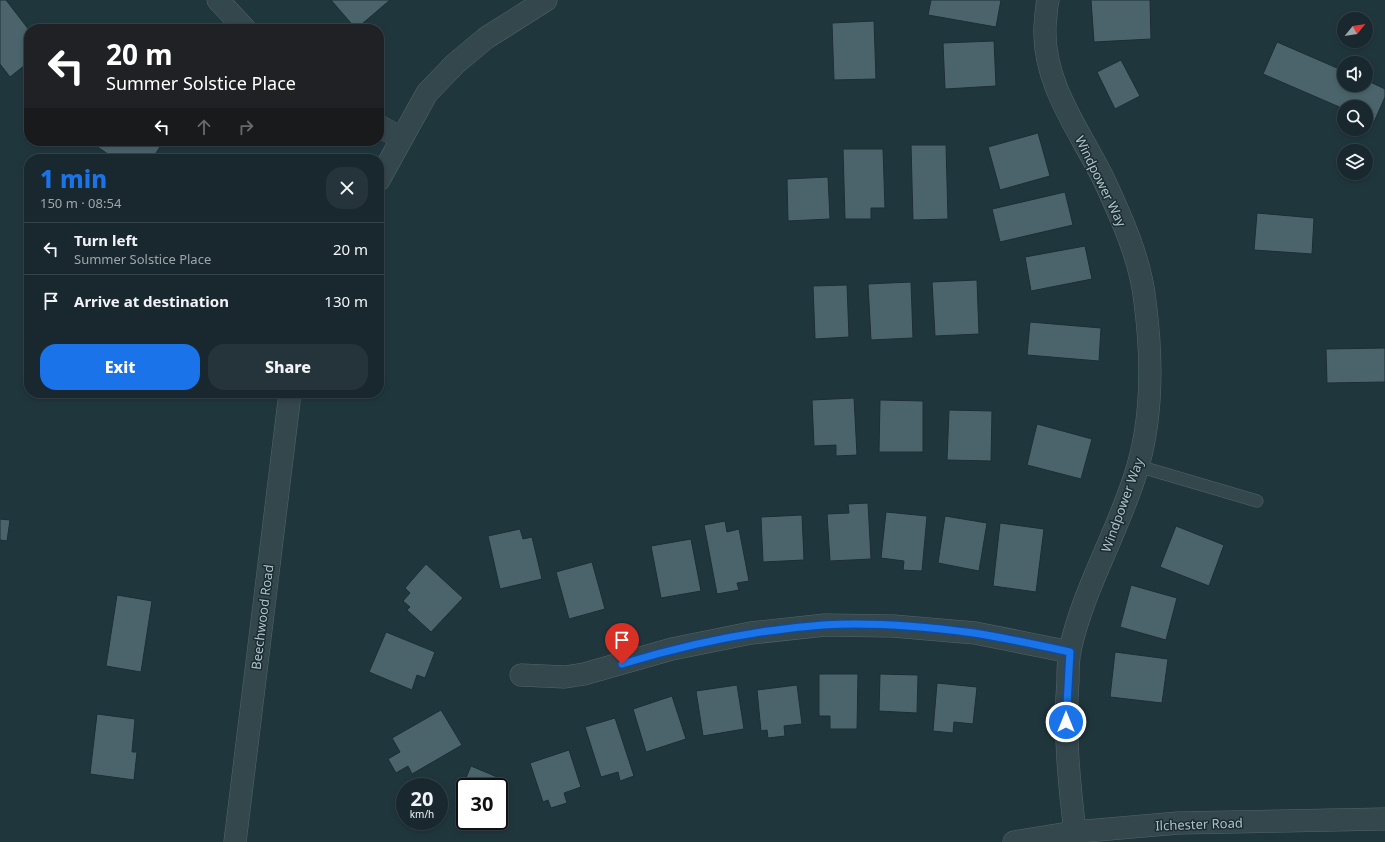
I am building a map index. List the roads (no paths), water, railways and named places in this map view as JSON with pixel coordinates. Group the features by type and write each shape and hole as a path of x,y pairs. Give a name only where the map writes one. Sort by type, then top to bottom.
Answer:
{"street":[{"path":"218,0 240,24"},
{"path":"384,170 427,93 455,64 486,38 546,0"},
{"name":"Windpower Way","path":"1048,0 1044,41 1051,74 1066,110 1105,182 1136,262 1145,299 1150,347 1150,387 1138,466 1080,615 1070,652 1066,715 1068,765 1075,832"},
{"path":"384,129 401,138"},
{"name":"Beechwood Road","path":"235,842 289,398"},
{"path":"521,675 565,677 584,674 679,648 751,633 825,625 893,626 975,633 1070,652"},
{"name":"Ilchester Road","path":"1014,842 1075,832 1178,823 1385,819"}],"lane":[{"path":"1138,466 1257,501"}]}
